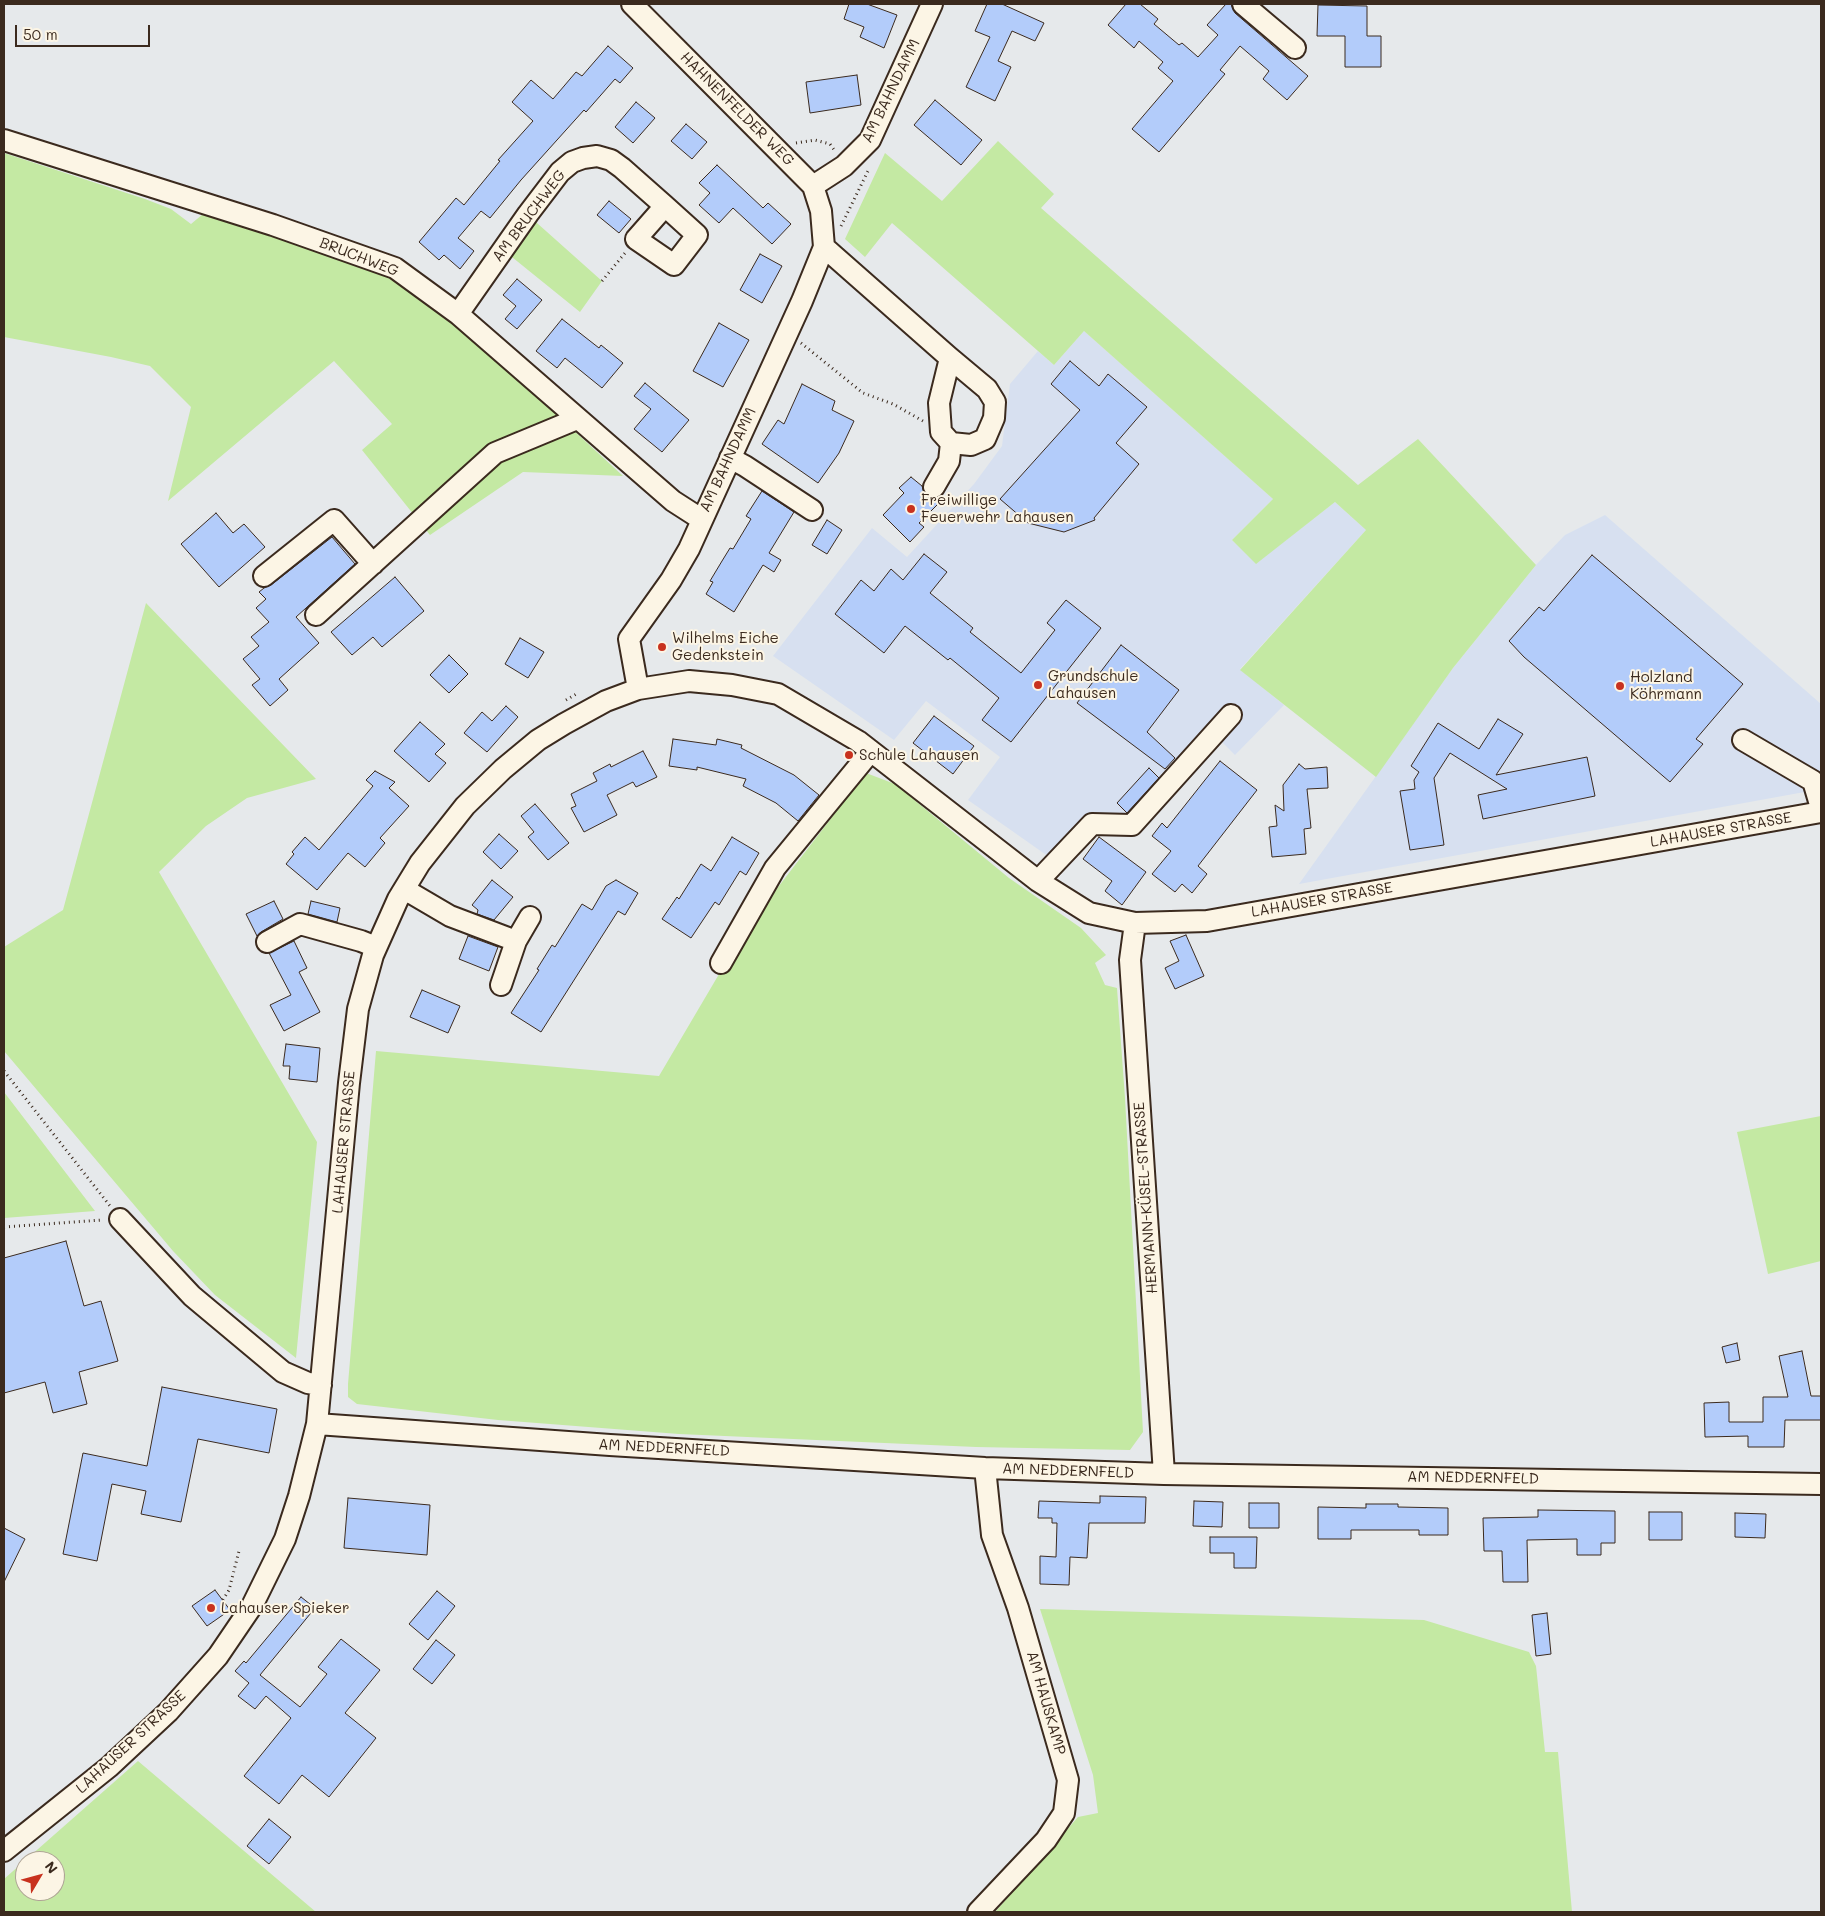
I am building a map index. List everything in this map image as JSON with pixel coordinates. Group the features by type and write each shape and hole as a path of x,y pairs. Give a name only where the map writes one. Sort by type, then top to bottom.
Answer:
{"street":[{"name":"HAHNENFELDER WEG","path":"632,4 813,186 824,225"},
{"name":"AM BAHNDAMM","path":"813,186 844,166 870,140 932,4"},
{"path":"1243,4 1295,48"},
{"name":"BRUCHWEG","path":"4,140 272,225 395,268 458,314 673,501 701,519"},
{"name":"AM BRUCHWEG","path":"458,314 528,214 560,172 572,162 597,156 610,160 697,235 674,265 636,239"},
{"path":"636,239 665,206"},
{"name":"AM BAHNDAMM","path":"638,689 629,639 671,580 689,548 824,247 824,225"},
{"path":"824,247 987,389 996,402 994,418 985,439 971,446 946,438"},
{"path":"934,487 949,461 939,403 950,358"},
{"path":"316,616 495,453 577,419"},
{"path":"730,458 812,510"},
{"path":"264,576 334,520 373,564"},
{"name":"LAHAUSER STRASSE","path":"4,1851 109,1767 168,1712 218,1656 252,1606 285,1539 299,1496 317,1424 351,1064 358,1009 373,955 404,889 420,863 464,806 503,769 538,740 564,724 606,701 638,689 689,681 732,685 778,694 839,729 871,752 1038,881 1089,913 1135,923 1207,921 1821,812"},
{"path":"1038,881 1092,824 1132,825 1232,715"},
{"path":"1743,740 1813,781 1821,808"},
{"path":"721,963 775,868 871,752"},
{"path":"404,889 450,916 516,941"},
{"path":"500,985 516,941 530,917"},
{"name":"HERMANN-KÜSEL-STRASSE","path":"1135,923 1130,960 1164,1474"},
{"path":"267,942 300,924 376,947"},
{"path":"120,1219 192,1296 283,1372 308,1383 321,1385"},
{"name":"AM NEDDERNFELD","path":"317,1424 600,1445 985,1468 1164,1474 1821,1484"},
{"name":"AM HAUSKAMP","path":"978,1912 1046,1840 1064,1813 1068,1780 1018,1608 992,1536 985,1468"}],"path":[{"path":"602,281 636,239"},
{"path":"787,332 863,393 893,404 946,438"},
{"path":"4,1071 120,1219"},
{"path":"4,1227 120,1219"},
{"path":"222,1600 229,1590 239,1551"}],"shaded area":[{"name":"Grundschule Lahausen","path":"1084,331 1273,499 1232,540 1256,563 1335,502 1366,530 1240,669 1284,705 1235,755 1220,740 1138,831 1093,829 1062,866 968,800 1000,757 926,701 894,740 773,656 872,528 907,557 974,484 1002,446 1010,384 1038,351 1054,365"},
{"name":"Holzland Köhrmann","path":"1605,515 1821,704 1821,789 1299,884 1453,668 1536,565 1565,535"}],"green space":[{"path":"998,141 1054,194 1041,208 1358,485 1418,439 1536,565 1453,668 1376,777 1240,670 1366,530 1335,502 1256,564 1232,540 1273,499 1084,331 1054,365 892,223 865,257 845,239 885,153 942,201"},
{"path":"4,153 145,199 171,209 191,224 203,214 389,275 451,317 623,476 523,472 430,535 362,450 392,424 334,361 168,501 191,407 150,366 4,337"},
{"path":"528,215 602,281 580,312 502,249"},
{"path":"146,603 316,779 247,798 206,826 159,872 317,1142 296,1358 215,1295 173,1251 4,1051 4,947 63,910"},
{"path":"866,773 895,784 1009,878 1081,928 1106,955 1095,963 1105,985 1117,988 1125,1098 1143,1432 1130,1450 976,1447 679,1434 498,1420 357,1404 348,1397 376,1051 659,1076 745,930"},
{"path":"4,1092 95,1211 4,1218"},
{"path":"1821,1116 1821,1261 1768,1274 1737,1132"},
{"path":"1040,1609 1424,1620 1529,1652 1536,1666 1545,1752 1558,1752 1572,1912 995,1912 1078,1817 1098,1813 1093,1775"},
{"path":"138,1761 316,1912 4,1912 4,1879 15,1869 15,1901 65,1901 65,1851 36,1851"}],"building":[{"path":"849,4 867,4 897,15 884,48 860,37 864,27 844,19"},
{"path":"987,4 1002,4 1044,23 1035,41 1012,31 998,61 1011,67 995,101 966,87 990,37 975,31"},
{"path":"1126,4 1140,4 1158,19 1154,24 1179,45 1182,43 1198,57 1218,35 1207,25 1226,4 1231,4 1235,13 1308,76 1287,100 1263,79 1269,71 1240,46 1220,70 1225,74 1159,152 1132,129 1173,81 1158,68 1163,62 1139,41 1134,48 1108,25"},
{"path":"1318,5 1367,6 1367,36 1381,36 1381,67 1345,67 1345,36 1317,36"},
{"path":"608,46 633,68 620,83 615,79 586,112 584,110 521,180 490,218 481,211 458,238 474,251 460,269 444,255 439,260 419,242 456,198 464,205 500,161 498,160 533,121 512,102 531,80 553,99 576,72 582,76"},
{"path":"857,75 861,105 810,113 806,82"},
{"path":"935,100 982,140 961,165 914,125"},
{"path":"636,102 655,118 633,143 615,127"},
{"path":"686,124 707,142 692,159 671,141"},
{"path":"717,165 763,208 768,203 791,224 772,244 733,208 719,223 699,205 710,193 699,183"},
{"path":"609,201 631,219 619,233 597,215"},
{"path":"760,254 782,266 762,303 740,290"},
{"path":"517,279 542,300 517,329 505,319 516,306 503,295"},
{"path":"562,319 599,348 601,345 623,363 602,388 565,358 557,368 536,351"},
{"path":"719,323 749,340 723,387 693,371"},
{"path":"1070,361 1099,386 1108,374 1147,407 1116,443 1139,464 1094,518 1095,520 1064,532 1028,523 1000,499 1080,410 1051,384"},
{"path":"645,383 689,420 662,452 634,429 651,409 634,396"},
{"path":"802,384 835,401 832,410 854,421 839,453 818,483 762,444 778,420 784,424"},
{"name":"Freiwillige Feuerwehr Lahausen","path":"911,477 922,486 928,497 936,498 940,502 919,523 924,527 910,542 883,515 904,493 899,488"},
{"path":"762,491 794,512 769,553 781,560 774,572 763,565 734,612 706,594 713,582 710,581 730,548 733,549 751,519 746,516"},
{"path":"216,513 233,533 244,524 265,547 219,587 181,544"},
{"path":"827,520 842,530 827,554 812,545"},
{"path":"332,537 355,564 296,617 319,643 279,679 288,690 270,706 252,685 260,679 243,659 259,646 251,637 269,622 256,608 266,599 259,592 271,585"},
{"path":"924,554 947,572 930,593 973,628 970,632 1021,673 1055,630 1047,623 1066,600 1101,628 1011,742 982,720 999,698 950,658 948,660 905,626 884,653 835,614 861,580 874,591 891,569 903,580"},
{"path":"1592,555 1743,684 1696,739 1703,744 1670,782 1524,657 1509,641 1539,607 1544,611"},
{"path":"395,577 424,611 382,647 373,637 352,655 331,632"},
{"path":"520,638 544,652 528,678 505,664"},
{"path":"1121,645 1179,690 1147,732 1175,758 1165,769 1077,703"},
{"path":"449,655 468,674 449,693 430,675"},
{"path":"506,706 518,717 487,752 464,733 482,712 492,721"},
{"path":"934,716 974,746 953,774 913,743"},
{"path":"1498,719 1523,734 1496,775 1587,757 1595,796 1483,819 1478,795 1507,789 1450,753 1434,778 1444,845 1410,850 1400,791 1415,789 1414,780 1419,772 1411,766 1438,723 1479,749"},
{"path":"420,722 445,744 435,754 446,763 429,782 394,751"},
{"path":"673,739 716,745 717,739 742,745 741,748 794,775 819,795 798,821 776,803 743,786 746,779 697,767 697,770 669,766"},
{"path":"643,751 657,777 636,787 633,782 607,795 617,815 584,832 571,808 576,806 571,794 597,781 593,773 610,764 611,767"},
{"path":"1220,761 1257,790 1198,866 1207,874 1192,893 1182,884 1175,892 1152,874 1171,851 1152,836 1162,823 1167,828"},
{"path":"1299,764 1305,769 1327,767 1328,788 1307,789 1311,828 1304,829 1306,854 1272,857 1269,827 1277,826 1275,805 1284,811 1283,785"},
{"path":"1149,768 1159,778 1127,813 1117,803"},
{"path":"375,771 395,782 389,788 409,806 380,838 385,843 365,867 348,853 317,890 286,864 294,854 292,852 305,837 319,850 373,786 366,780"},
{"path":"535,804 569,843 548,860 528,837 534,832 521,816"},
{"path":"499,834 518,851 501,869 483,852"},
{"path":"732,837 759,853 746,875 740,871 719,905 715,902 691,938 662,919 677,897 679,899 701,864 711,871"},
{"path":"1099,837 1146,872 1122,905 1105,891 1112,881 1083,859"},
{"path":"492,880 513,897 494,920 477,914 478,910 472,905"},
{"path":"616,880 638,893 625,915 618,911 541,1032 511,1013 539,970 537,969 552,945 555,947 582,904 592,910 606,886"},
{"path":"274,901 283,919 257,936 246,914"},
{"path":"311,901 340,908 337,922 308,914"},
{"path":"1186,935 1204,976 1175,989 1165,968 1179,961 1170,941"},
{"path":"468,936 498,947 489,971 459,959"},
{"path":"294,941 307,968 299,972 320,1012 284,1031 270,1005 291,995 269,953"},
{"path":"422,990 460,1006 448,1033 410,1017"},
{"path":"286,1044 320,1048 317,1082 289,1079 290,1066 283,1066"},
{"path":"66,1241 84,1306 101,1301 118,1361 79,1372 87,1404 53,1413 45,1382 4,1393 4,1258"},
{"path":"1737,1343 1740,1360 1726,1363 1722,1347"},
{"path":"1802,1351 1811,1396 1821,1396 1821,1420 1785,1420 1784,1447 1748,1447 1748,1436 1705,1437 1704,1403 1729,1402 1729,1422 1763,1422 1763,1397 1788,1397 1779,1356"},
{"path":"162,1387 277,1409 269,1453 198,1439 181,1522 141,1514 146,1491 112,1484 97,1561 63,1554 83,1453 147,1466"},
{"path":"1100,1496 1146,1497 1145,1523 1089,1523 1087,1558 1070,1557 1069,1585 1040,1584 1040,1556 1056,1557 1057,1523 1052,1523 1052,1518 1038,1518 1039,1501 1100,1503"},
{"path":"348,1498 430,1505 427,1555 344,1548"},
{"path":"1194,1501 1223,1502 1222,1527 1193,1526"},
{"path":"1249,1503 1279,1503 1279,1528 1249,1528"},
{"path":"1366,1504 1398,1504 1398,1507 1448,1508 1448,1535 1419,1535 1419,1530 1351,1530 1351,1539 1318,1539 1318,1507 1366,1508"},
{"path":"1538,1510 1615,1511 1615,1543 1601,1543 1601,1555 1577,1555 1577,1539 1527,1540 1528,1582 1503,1582 1502,1551 1484,1551 1483,1518 1538,1517"},
{"path":"1649,1512 1682,1512 1682,1540 1649,1540"},
{"path":"1735,1513 1766,1514 1765,1538 1735,1537"},
{"path":"4,1528 25,1539 4,1582"},
{"path":"1210,1537 1257,1537 1256,1568 1234,1568 1234,1553 1210,1553"},
{"name":"Lahauser Spieker","path":"215,1590 230,1610 207,1626 192,1606"},
{"path":"437,1591 455,1606 428,1640 409,1624"},
{"path":"301,1597 315,1608 260,1675 300,1707 327,1674 318,1667 341,1639 380,1670 345,1713 376,1738 329,1797 302,1775 279,1804 244,1776 291,1718 266,1696 255,1709 238,1696 249,1683 235,1671 244,1661 246,1663"},
{"path":"1547,1613 1551,1654 1536,1656 1532,1615"},
{"path":"436,1640 455,1655 432,1684 413,1669"},
{"path":"269,1819 291,1837 269,1864 247,1846"}],"place":[{"name":"Freiwillige Feuerwehr Lahausen","path":"911,509"},
{"name":"Wilhelms Eiche Gedenkstein","path":"662,647"},
{"name":"Grundschule Lahausen","path":"1038,685"},
{"name":"Holzland Köhrmann","path":"1620,686"},
{"name":"Schule Lahausen","path":"849,755"},
{"name":"Lahauser Spieker","path":"211,1608"}]}
